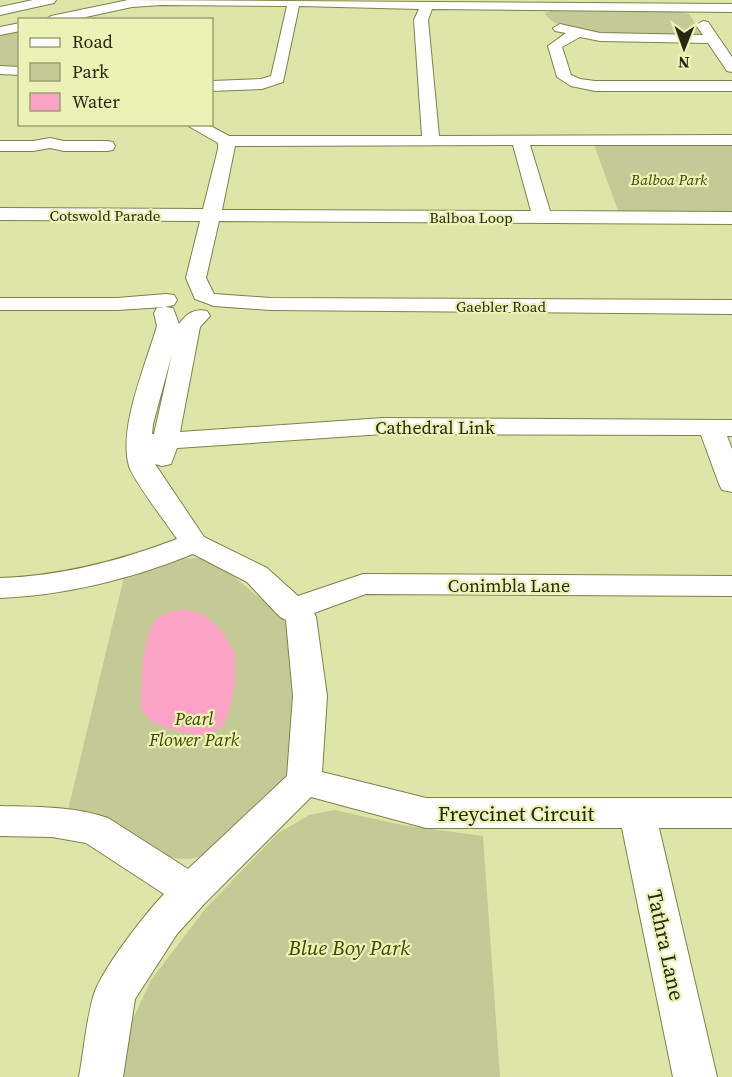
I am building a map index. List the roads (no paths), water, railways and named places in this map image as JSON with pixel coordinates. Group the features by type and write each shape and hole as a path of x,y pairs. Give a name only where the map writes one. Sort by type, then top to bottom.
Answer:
{"street":[{"path":"0,11 51,0"},
{"path":"84,0 104,8"},
{"path":"60,18 104,8 161,1 732,8"},
{"path":"213,86 262,84 279,79 294,1"},
{"path":"427,5 421,20 431,140"},
{"path":"537,7 545,21 577,33 631,38 713,39"},
{"path":"692,8 732,68"},
{"path":"0,31 18,27"},
{"path":"577,33 555,46 564,77 576,83 595,86 732,86"},
{"path":"197,126 226,141 732,140"},
{"path":"50,143 65,128"},
{"path":"520,140 542,217"},
{"path":"101,1077 115,994 163,922 191,891 304,781 310,696 301,617 257,576 191,538 142,467 189,325 205,300 210,216 227,149 226,141"},
{"path":"0,146 33,146 50,143 64,146 107,146"},
{"name":"Cotswold Parade","path":"0,214 210,216"},
{"name":"Balboa Loop","path":"210,216 732,218"},
{"path":"0,304 167,305 205,300"},
{"name":"Gaebler Road","path":"167,305 179,318 205,300 270,304 732,307"},
{"path":"151,442 140,424 168,326 167,305"},
{"name":"Cathedral Link","path":"151,442 383,426 722,428"},
{"path":"722,428 732,484"},
{"path":"0,588 23,588 82,580 142,564 191,538"},
{"name":"Conimbla Lane","path":"291,610 363,584 732,586"},
{"name":"Freycinet Circuit","path":"304,781 426,813 732,813"},
{"name":"Tathra Lane","path":"637,813 695,1077"},
{"path":"0,821 52,822 95,830 191,891"}],"water":[{"path":"185,609 203,614 220,629 235,653 235,683 229,711 223,726 212,733 197,735 169,729 152,722 141,709 144,651 150,629 161,616"}],"park label":[{"name":"Balboa Park","path":"669,179"},
{"name":"Pearl Flower Park","path":"194,728"},
{"name":"Blue Boy Park","path":"349,947"}]}
